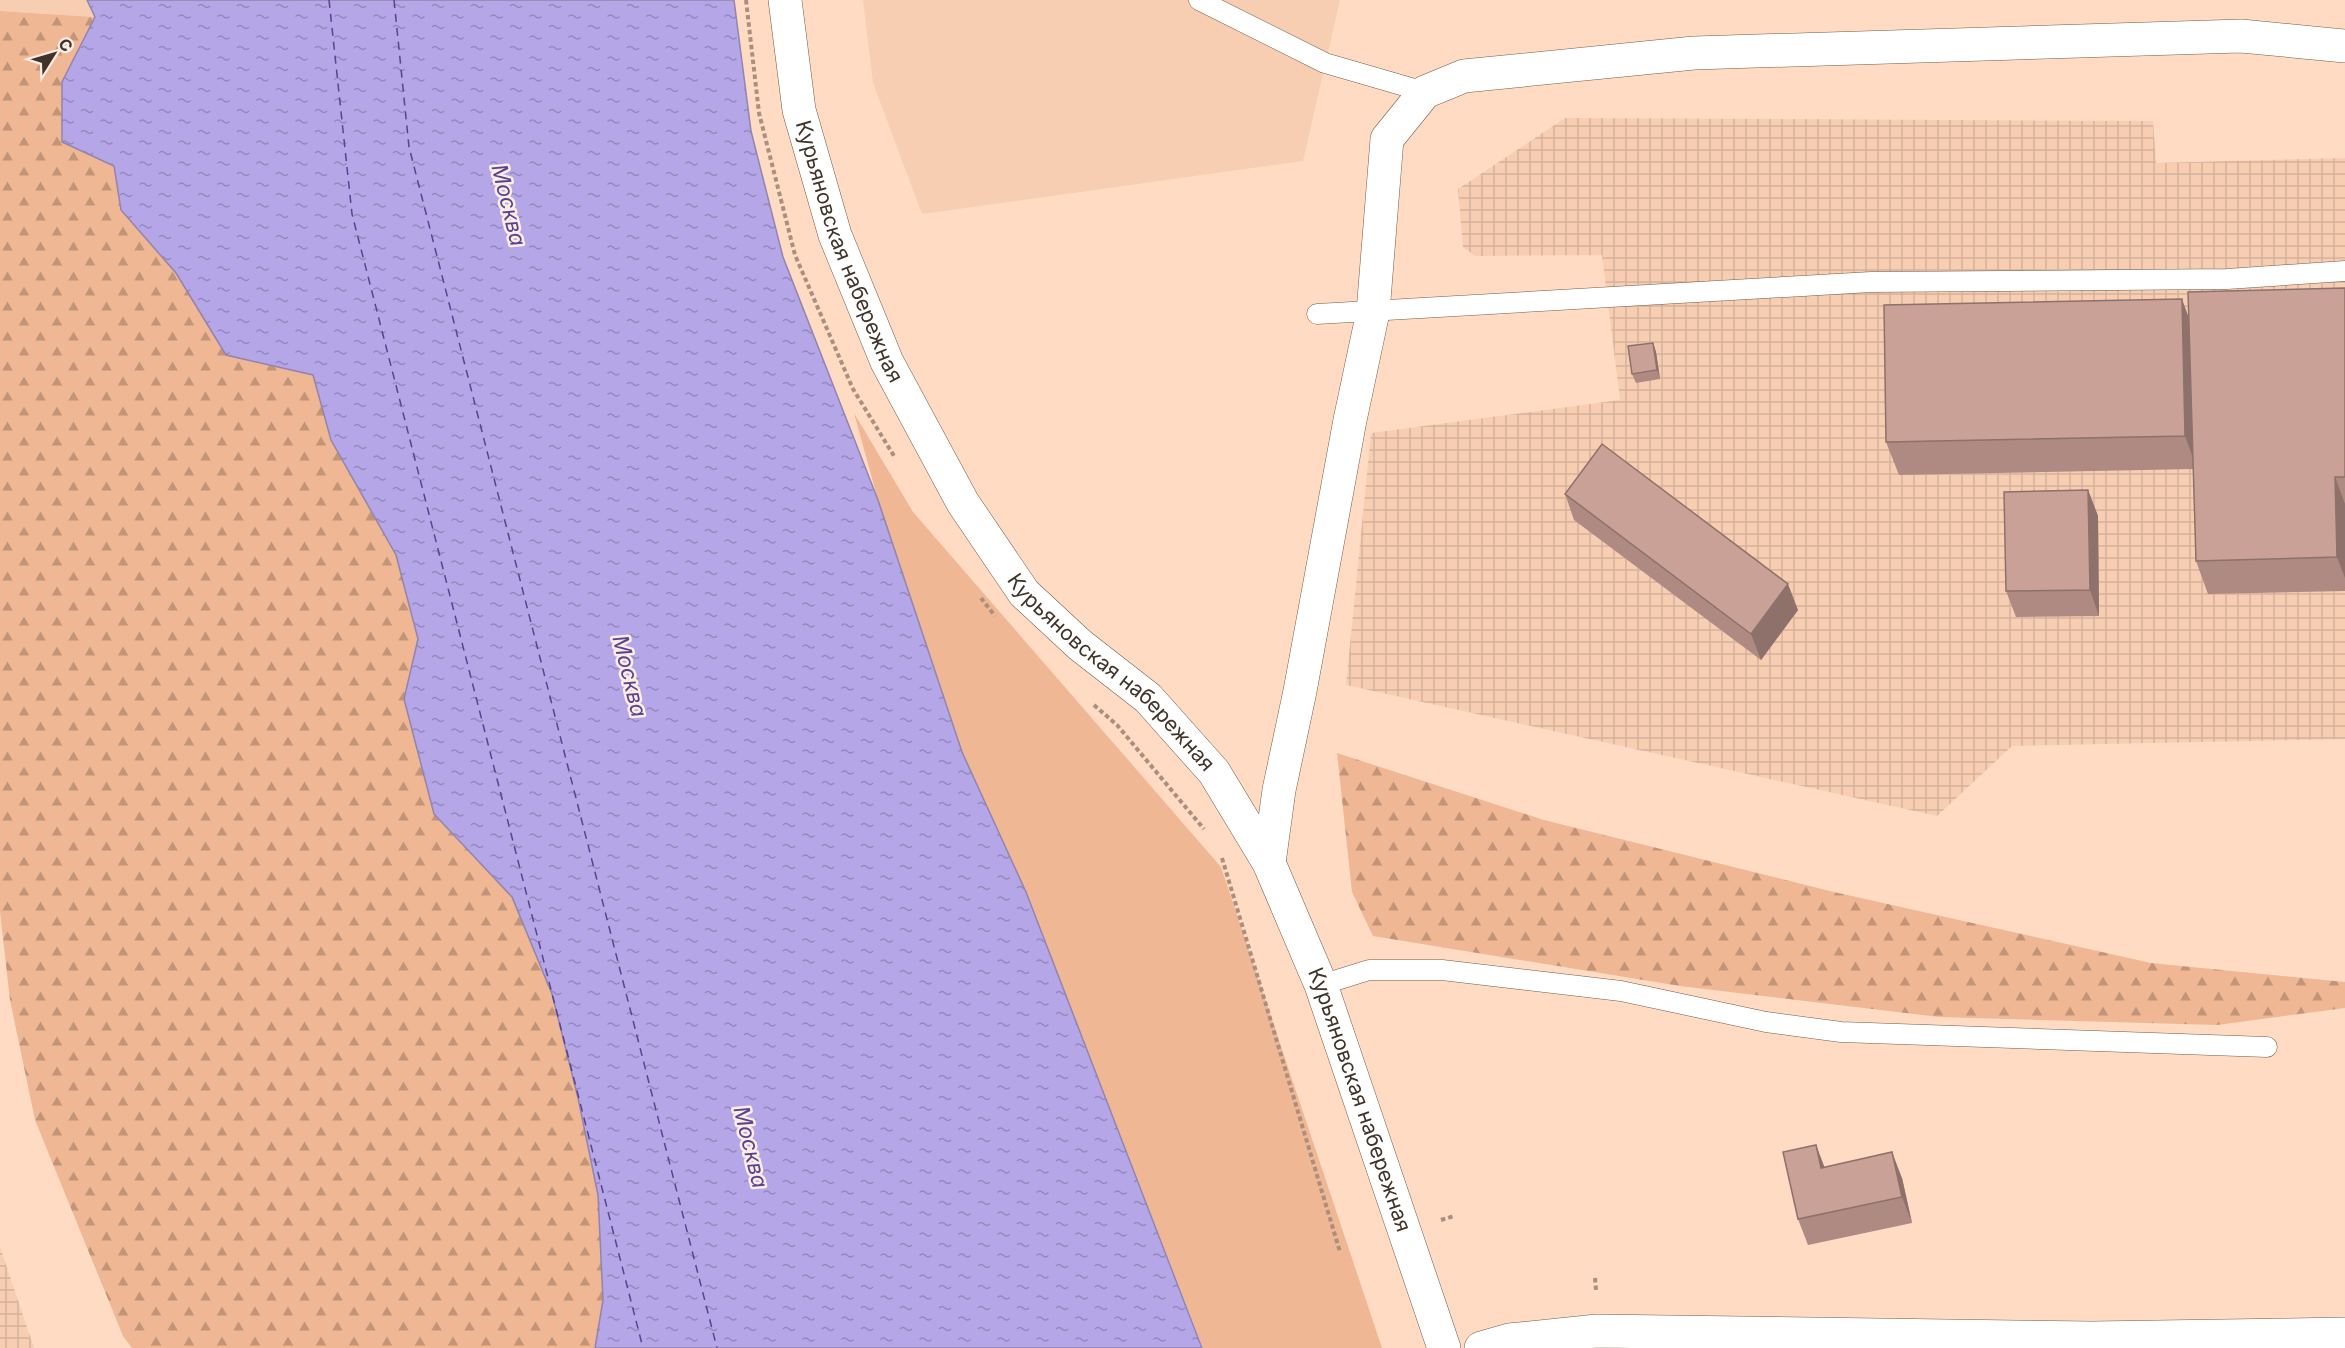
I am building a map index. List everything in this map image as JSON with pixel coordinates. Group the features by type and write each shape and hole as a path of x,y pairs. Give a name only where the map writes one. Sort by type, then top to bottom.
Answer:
{"street":[{"name":"Курьяновская набережная","path":"785,0 799,110 835,235 887,362 963,503 1024,593 1080,645 1148,698 1214,772 1269,863 1321,985 1444,1348"},
{"path":"1269,863 1279,790 1373,312 1387,139 1425,92 1464,76 1694,53 2241,36 2345,46"},
{"path":"1481,1348 1509,1340 1597,1331 1736,1341 2345,1334"}],"lane":[{"path":"1199,0 1325,63 1425,92"},
{"path":"1317,314 1871,282 2227,279 2345,271"},
{"path":"1321,985 1369,970 1442,970 1621,991 1766,1022 1841,1032 2267,1047"}],"path":[{"path":"989,611 998,619"},
{"path":"1091,702 1117,724 1211,838"},
{"path":"1219,847 1340,1252"},
{"path":"1441,1220 1454,1216"},
{"path":"1595,1278 1596,1290"}],"shaded area":[{"path":"0,0 87,0 95,17 0,11"},
{"path":"863,0 1340,0 1303,161 922,214 873,83"},
{"path":"1565,118 2153,121 2156,163 2345,158 2345,739 2012,746 1937,816 1346,685 1371,433 1620,400 1602,255 1475,256 1463,247 1458,189"},
{"path":"0,1247 34,1348 0,1348"}],"green space":[{"path":"0,11 95,17 62,82 62,142 114,166 121,210 176,273 226,355 313,375 331,440 396,555 418,639 404,699 434,814 512,897 552,994 578,1098 598,1195 603,1300 595,1348 132,1348 123,1336 35,1120 10,1000 0,912"},
{"path":"854,413 913,512 1221,867 1382,1348 1203,1348 1026,892 962,752 878,500"},
{"path":"1337,753 1544,820 1834,892 2151,963 2345,982 2345,1008 2217,1025 1939,1017 1680,986 1373,936 1352,892"}],"water":[{"name":"Москва","path":"87,0 734,0 751,131 783,257 878,500 962,752 1026,892 1202,1348 595,1348 603,1300 598,1195 578,1098 552,994 512,897 434,814 404,699 418,639 396,555 331,440 313,375 226,355 176,273 121,210 114,166 62,142 62,82 95,17"}],"building":[{"path":"2345,288 2345,477 2335,477 2337,557 2196,561 2188,292"},
{"path":"2182,299 2185,436 1886,442 1884,305"},
{"path":"1653,343 1657,370 1632,374 1628,346"},
{"path":"1602,444 1788,584 1751,634 1565,494"},
{"path":"2088,490 2090,590 2006,591 2004,492"},
{"path":"1816,1145 1821,1168 1892,1152 1902,1197 1798,1219 1783,1152"}],"ferry route":[{"path":"329,0 352,214 643,1348"},
{"path":"394,0 409,147 717,1348"}]}
